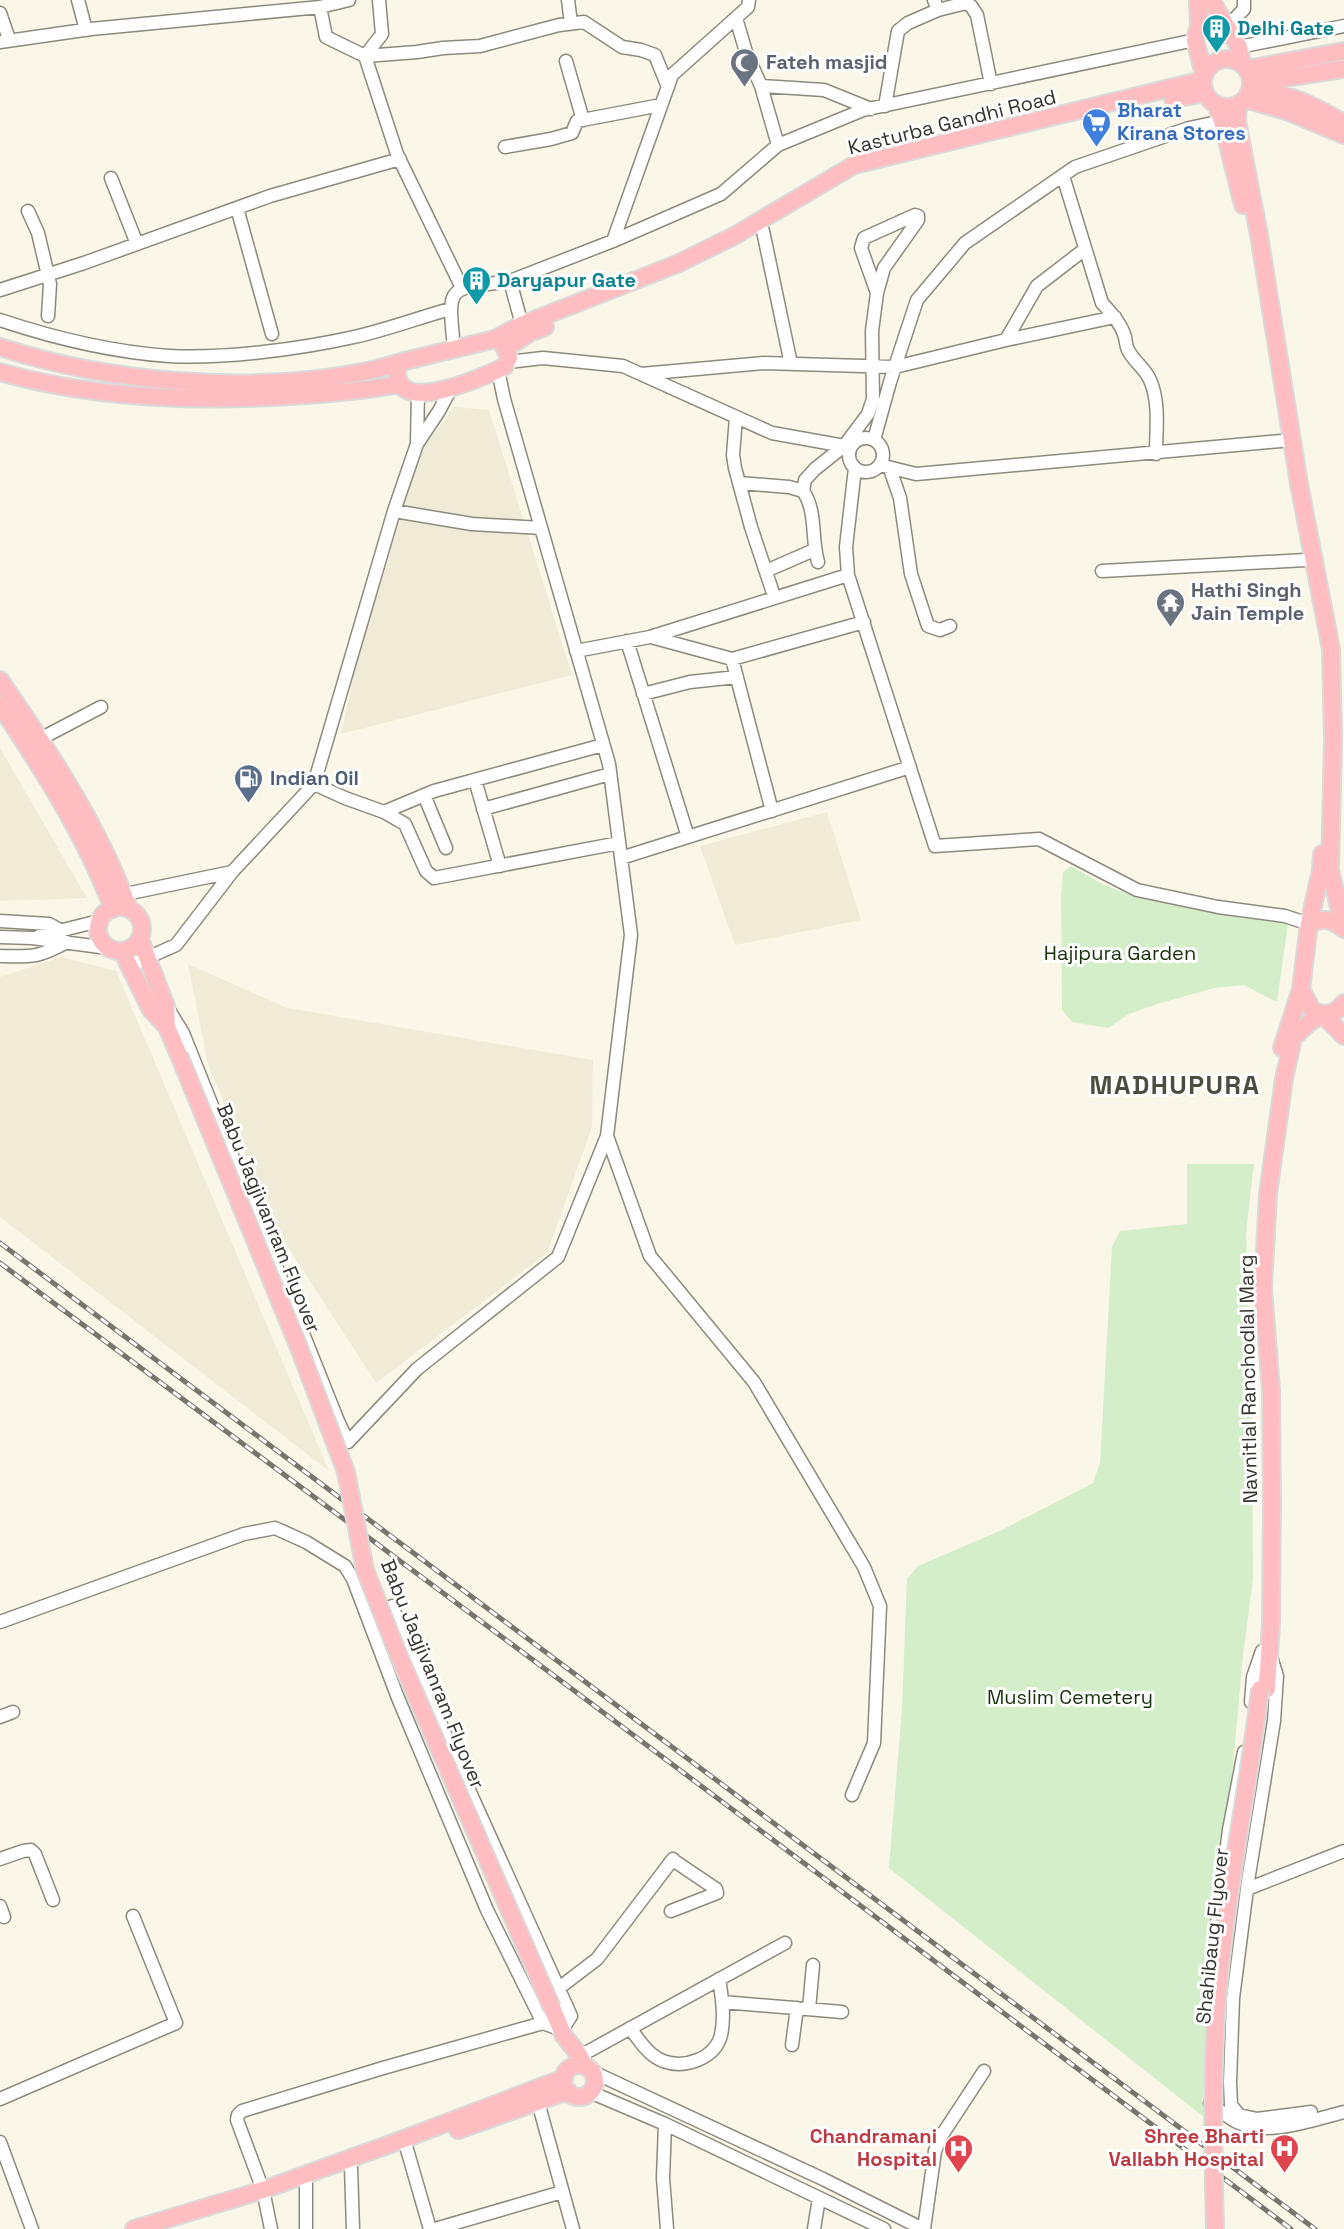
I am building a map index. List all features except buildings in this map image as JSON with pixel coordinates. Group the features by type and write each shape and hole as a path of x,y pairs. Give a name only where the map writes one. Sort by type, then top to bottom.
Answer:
{"main road":[{"path":"1198,0 1199,25 1195,40 1207,88 1222,121 1251,236 1287,441 1331,649 1333,740 1330,870 1344,928"},
{"path":"1211,0 1227,27 1245,79 1237,121 1260,235 1287,441 1305,560 1322,650 1324,740 1321,870 1309,924 1300,989 1277,1072 1260,1194 1256,1289 1263,1390 1266,1651"},
{"path":"1207,88 1223,107 1245,79 1344,51"},
{"path":"1207,88 1214,62 1228,58 1245,79 1289,112 1344,135"},
{"path":"1245,79 1344,69"},
{"path":"1245,79 1300,99 1344,123"},
{"name":"Kasturba Gandhi Road","path":"523,331 681,273 739,245 858,175 1183,96 1207,88"},
{"name":"Kasturba Gandhi Road","path":"502,355 523,331 677,264 734,236 854,165 1207,88"},
{"path":"0,347 46,361 102,372 174,380 226,382 334,377 359,373 454,347 502,355"},
{"path":"401,362 397,372 399,384 408,391 418,393 451,387 502,355"},
{"path":"0,372 23,379 176,399 254,398 361,392 399,384"},
{"path":"0,680 83,807 103,846 118,902"},
{"path":"0,705 67,809 118,902 135,913 142,925 140,939 166,1006 167,1027"},
{"path":"118,902 99,921 99,936 120,955 151,1010 167,1027"},
{"path":"1309,924 1321,919 1332,920 1344,928"},
{"path":"120,955 140,939"},
{"path":"1300,989 1312,1010 1322,1014 1344,1036"},
{"name":"Navnitlal Ranchodlal Marg","path":"1266,1651 1272,1501 1271,1389 1263,1289 1268,1194 1284,1079 1293,1038 1322,1014 1334,1013 1344,1003"},
{"name":"Babu Jagjivanram Flyover","path":"167,1027 298,1345 346,1472 365,1570 398,1654 563,2033 566,2061 576,2072"},
{"name":"Shahibaug Flyover","path":"1222,2229 1221,2086 1227,1978 1264,1689 1266,1651"},
{"name":"Shahibaug Flyover","path":"1215,2229 1214,2086 1219,1977 1236,1842 1264,1689"},
{"path":"134,2229 306,2183 351,2167 576,2072"},
{"path":"161,2229 405,2144 538,2102 576,2072"},
{"path":"576,2072 576,2096 590,2092"}],"street":[{"path":"78,0 86,30"},
{"path":"0,13 4,41 274,6 320,7 349,0"},
{"path":"364,56 382,34 379,0"},
{"path":"568,0 570,23"},
{"path":"613,241 672,75 748,7 749,0"},
{"path":"1227,27 1245,9 1244,0"},
{"path":"885,106 898,30 936,5 966,3 971,6 977,15 991,84"},
{"path":"320,7 327,37 364,56 480,46 570,23 584,22 622,47 641,50 655,56 668,87"},
{"path":"736,18 746,52 761,86 778,145"},
{"path":"1245,79 1344,26"},
{"path":"454,347 451,301 455,293 462,288 510,281 613,241 721,194 778,145 871,109 1195,40"},
{"path":"364,56 400,159 462,288"},
{"path":"566,61 583,120"},
{"path":"761,86 824,90 871,109"},
{"path":"505,147 572,133 577,121 662,105"},
{"path":"874,440 917,300 965,243 1075,167 1189,128 1222,121"},
{"path":"0,290 270,196 400,159"},
{"path":"1063,176 1102,303 1115,317 1125,335 1127,347 1133,359 1143,368 1151,381 1157,414 1156,454"},
{"path":"111,178 136,244"},
{"path":"237,208 272,334"},
{"path":"28,211 38,233 50,284 48,316"},
{"path":"877,293 861,248 864,238 915,215 918,216 918,220 884,267 877,293 872,330 873,399 868,414 848,446 849,458 855,468 865,473 885,467 916,474 1287,441"},
{"path":"763,231 790,363"},
{"path":"1006,340 1037,286 1085,249"},
{"path":"510,281 523,331"},
{"path":"0,320 49,336 123,350 169,356 202,356 272,351 354,337 450,309"},
{"path":"641,374 764,363 895,367 1115,317"},
{"path":"166,1006 183,1033 348,1442 417,1369 558,1257 607,1136 631,935 610,774 504,399 502,355 623,366 772,433 848,446"},
{"path":"0,921 50,924 64,936 120,955 147,959 176,945 232,872 314,784 394,511 417,444 439,411 451,387"},
{"path":"417,444 418,393"},
{"path":"736,417 733,455 750,527 772,590"},
{"path":"766,571 816,556 811,506 803,491 805,480 815,469 848,446 864,438 874,440 884,454 885,467 900,498 911,574 928,626 940,630 950,626"},
{"path":"855,468 846,547 848,575 934,846 1039,839 1137,890 1218,907 1285,916 1309,924"},
{"path":"739,483 789,487 803,491"},
{"path":"394,511 472,524 541,528"},
{"path":"1102,571 1305,560"},
{"path":"576,651 650,637 848,575"},
{"path":"650,637 732,658 864,622"},
{"path":"627,641 688,837"},
{"path":"732,658 772,811"},
{"path":"643,693 690,682 737,677"},
{"path":"40,739 101,707"},
{"path":"384,812 424,795 603,745"},
{"path":"621,858 910,767"},
{"path":"483,808 610,774"},
{"path":"475,780 500,866"},
{"path":"314,784 384,812 405,824 426,871 434,878 619,843"},
{"path":"424,795 446,848"},
{"path":"118,902 232,872"},
{"path":"0,937 64,936 99,921"},
{"path":"0,956 31,957 45,954 64,936"},
{"path":"607,1136 650,1256 754,1382 864,1567 880,1606 874,1743 852,1795"},
{"path":"0,1622 244,1534 275,1528 306,1542 345,1566 353,1579 402,1708 487,1910 543,2023 563,2033 571,2016 460,1770 392,1606"},
{"path":"1266,1651 1277,1676 1274,1721 1247,1889 1233,1998 1231,2105 1239,2115 1257,2119 1305,2113 1344,2104"},
{"path":"1266,1651 1253,1677 1249,1723 1222,1875 1207,2029 1209,2102 1236,2122 1255,2128 1280,2126 1344,2112"},
{"path":"0,1717 13,1712"},
{"path":"0,1859 31,1850 35,1854 53,1900"},
{"path":"1247,1889 1344,1851"},
{"path":"559,1988 597,1959 673,1859 716,1889 717,1893 671,1911"},
{"path":"0,2099 176,2023 133,1916"},
{"path":"785,1943 630,2028 576,2072 772,2155 924,2229 935,2151 942,2135 984,2071"},
{"path":"792,2045 813,1965"},
{"path":"630,2028 648,2051 663,2061 684,2064 707,2056 721,2037 722,2002 719,1979"},
{"path":"722,2002 842,2012"},
{"path":"271,2229 264,2193 237,2120 242,2111 543,2023"},
{"path":"590,2092 665,2124 876,2227 876,2205"},
{"path":"538,2102 573,2229"},
{"path":"665,2124 663,2178 667,2229"},
{"path":"0,2142 32,2229"},
{"path":"405,2144 430,2229"},
{"path":"762,2170 772,2155"},
{"path":"351,2167 353,2229"},
{"path":"306,2183 306,2229"},
{"path":"435,2229 562,2192"},
{"path":"814,2229 819,2198"}],"shaded area":[{"path":"454,407 489,410 572,675 341,734 359,651 387,564 416,458"},
{"path":"0,748 87,898 0,901"},
{"path":"827,812 861,920 735,945 700,846"},
{"path":"61,957 116,971 329,1471 0,1217 0,977"},
{"path":"188,964 287,1008 593,1060 592,1127 547,1253 376,1383 280,1235 208,1064"}],"green space":[{"name":"Hajipura Garden","path":"1071,866 1102,884 1135,897 1288,923 1277,1002 1244,985 1214,988 1157,1004 1129,1014 1108,1028 1072,1022 1062,1010 1061,897 1063,872"},
{"name":"Muslim Cemetery","path":"1187,1164 1254,1164 1246,1233 1252,1387 1253,1578 1243,1656 1202,2103 1210,2122 889,1868 902,1708 907,1579 918,1566 1002,1530 1093,1483 1100,1463 1112,1247 1120,1231 1187,1224"}],"railway":[{"path":"0,1243 1315,2229"},
{"path":"0,1263 1291,2229"}],"place":[{"name":"Delhi Gate","path":"1216,54"},
{"name":"Fateh masjid","path":"745,88"},
{"name":"Bharat Kirana Stores","path":"1096,148"},
{"name":"Daryapur Gate","path":"476,306"},
{"name":"Hathi Singh Jain Temple","path":"1170,628"},
{"name":"Indian Oil","path":"249,804"},
{"name":"Chandramani Hospital","path":"958,2174"},
{"name":"Shree Bharti Vallabh Hospital","path":"1285,2174"}],"district":[{"name":"MADHUPURA","path":"1175,1085"}]}
